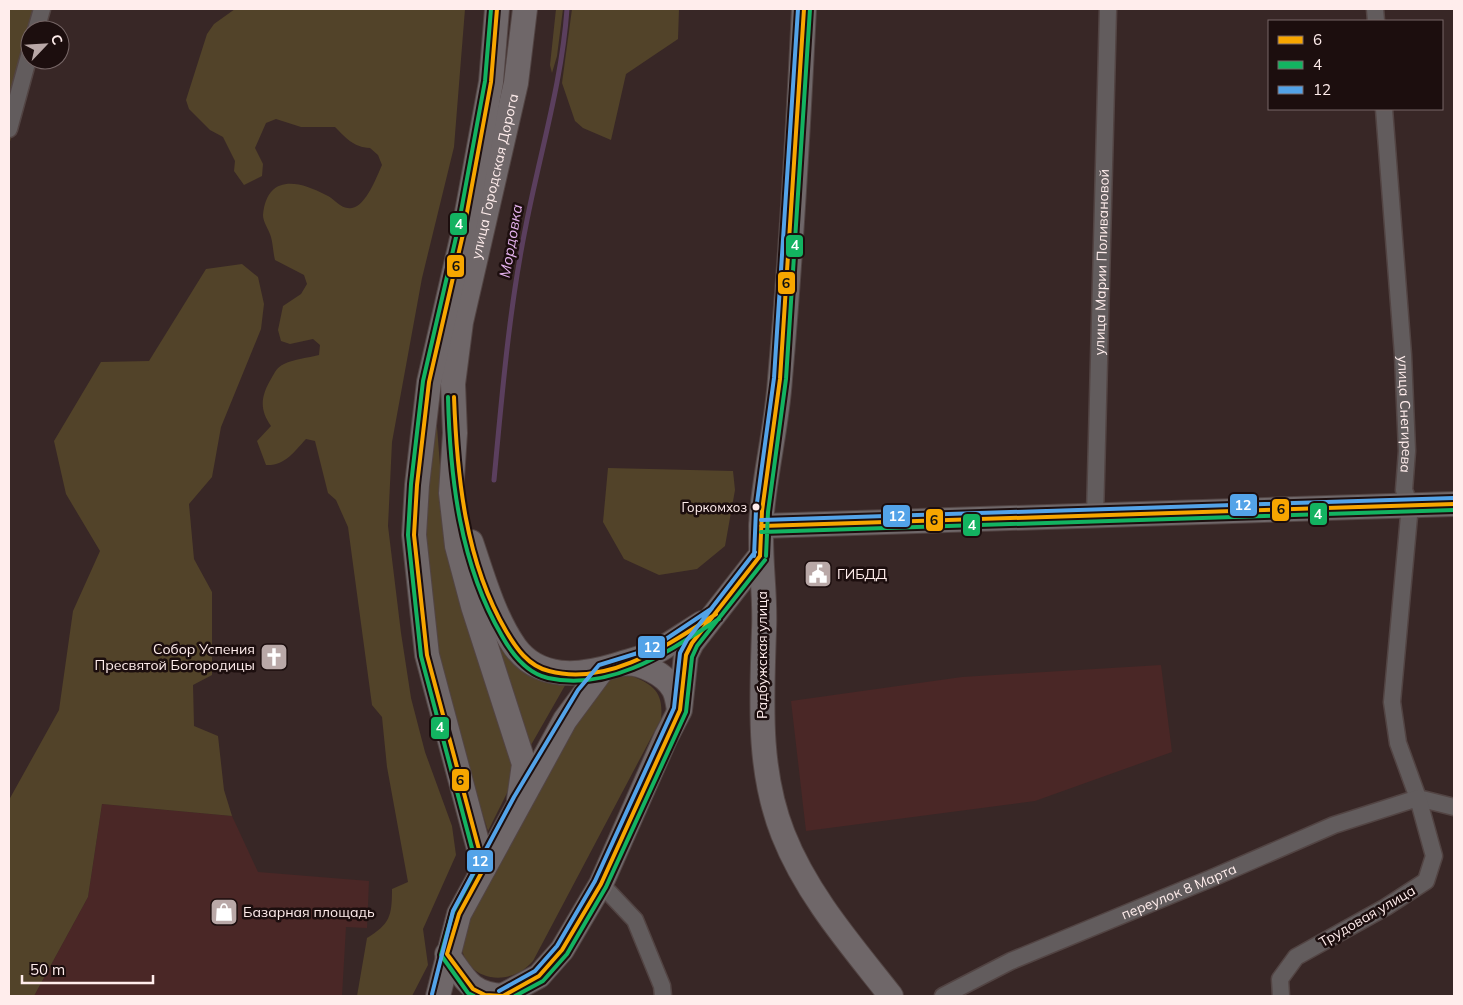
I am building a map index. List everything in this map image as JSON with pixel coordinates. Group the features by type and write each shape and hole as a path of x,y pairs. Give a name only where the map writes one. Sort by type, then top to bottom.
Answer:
{"main road":[{"name":"улица Городская Дорога","path":"484,868 427,655 414,535 417,485 429,382 463,234 491,82 496,9"},
{"name":"улица Городская Дорога","path":"525,9 516,83 461,322 453,384 455,433 469,534 497,613 516,649 535,666 573,675 628,663 663,648 716,614"},
{"name":"Радбужская улица","path":"804,9 780,379 761,526 760,556 765,622 761,713 763,756 770,791 782,833 798,867 817,900 891,996"},
{"name":"улица Городская Дорога","path":"455,433 451,493 457,546 473,606 524,764 519,800"},
{"path":"761,526 1454,504"},
{"name":"улица Городская Дорога","path":"602,670 565,720 519,800 458,914 447,954 473,988 485,995 502,996 539,976 562,950 601,884 666,736 680,710 686,655 692,643 760,556"},
{"path":"628,663 642,665 664,680 673,689 680,710"},
{"path":"438,996 447,954"}],"street":[{"name":"улица Марии Поливановой","path":"1095,516 1108,9"},
{"path":"9,129 25,70"},
{"name":"улица Снегирева","path":"1384,110 1403,355 1407,451 1404,490 1410,506 1392,702 1398,742 1418,798"},
{"path":"1418,798 1454,806"},
{"name":"переулок 8 Марта","path":"943,996 1011,961 1212,878 1334,824 1418,798"},
{"name":"Трудовая улица","path":"1281,996 1280,979 1296,957 1386,907 1426,881 1434,856 1418,798"},
{"path":"601,884 635,920 658,977 663,996"}],"shaded area":[{"path":"9,9 47,9 38,20 20,20 20,70 28,70 24,94 9,145"},
{"path":"235,9 465,9 454,147 422,278 392,442 388,526 411,698 425,752 452,826 456,855 423,929 428,965 412,996 357,996 367,938 381,928 388,918 392,889 408,882 387,767 382,717 372,705 348,527 336,500 328,493 315,441 306,439 284,461 273,465 266,465 257,441 271,426 263,408 263,397 275,372 288,362 319,355 320,345 313,339 290,344 281,341 278,330 283,306 301,294 307,284 304,275 275,260 271,237 263,218 266,202 271,192 277,187 295,184 315,190 341,206 352,208 362,202 374,183 382,165 378,155 370,148 354,144 335,127 301,127 276,119 266,123 255,148 263,164 262,176 244,185 234,171 235,161 223,137 210,130 189,109 186,100 207,34 214,24"},
{"path":"556,9 563,9 557,56 552,73 550,65"},
{"path":"572,9 679,9 678,39 626,74 611,140 583,128 575,121 562,83"},
{"path":"242,264 258,277 264,304 261,329 221,427 212,477 189,504 194,559 212,592 212,675 193,685 194,726 218,736 224,790 232,816 102,804 88,897 34,996 9,996 9,800 59,710 73,611 100,551 66,494 54,441 101,362 149,361 206,269"},
{"path":"436,414 445,530 514,761 511,785 488,831 453,719 443,681 428,605 424,566 423,513"},
{"path":"608,468 733,471 735,490 725,546 697,569 659,575 624,559 603,522"},
{"path":"494,643 519,666 567,682 531,745"},
{"path":"1161,665 1172,752 1035,801 806,831 791,701 962,677"},
{"path":"629,675 645,682 655,690 661,702 661,719 533,961 520,972 508,977 498,978 479,973 466,960 462,951 461,937 468,918 595,689 611,678"},
{"name":"Базарная площадь","path":"102,804 232,816 258,872 369,881 367,928 346,927 342,996 34,996 88,897"}],"waterway":[{"name":"Мордовка","path":"494,480 515,288 526,225 556,90 567,9"}],"transit line":[{"name":"4","path":"474,996 468,993 441,955 453,912 477,867 421,656 408,535 411,484 423,381 457,233 485,81 491,9"},
{"name":"6","path":"497,9 491,82 463,234 429,382 417,485 414,535 427,655 484,868 459,914 447,954 473,989 485,995 503,996 539,976 562,950 601,884 680,710 686,655 692,643 760,556"},
{"name":"12","path":"754,556 756,510 774,378 798,9"},
{"name":"6","path":"760,556 762,511 780,379 804,9"},
{"name":"4","path":"766,556 768,512 786,379 810,9"},
{"name":"4","path":"448,397 451,458 460,520 467,550 476,580 502,636 520,662 526,667 548,678 571,681 617,674 660,655 719,619"},
{"name":"6","path":"454,397 461,487 472,547 492,604 518,650 529,661 542,669 571,674 594,673 616,668 637,660 679,638 716,614"},
{"name":"12","path":"761,520 1454,498"},
{"name":"6","path":"761,526 1454,504"},
{"name":"4","path":"761,532 1454,510"},
{"name":"12","path":"432,994 453,911 514,797 578,690 599,665 641,652 660,643 711,609 755,552"},
{"name":"4","path":"515,996 543,981 567,954 606,887 686,712 692,657 697,646 765,560"},
{"name":"12","path":"499,991 535,971 557,946 595,881 674,708 680,653 687,640 712,608"}],"place":[{"name":"Горкомхоз","path":"756,507"},
{"name":"ГИБДД","path":"818,574"},
{"name":"Собор Успения Пресвятой Богородицы","path":"274,657"},
{"name":"Базарная площадь","path":"224,912"}]}
